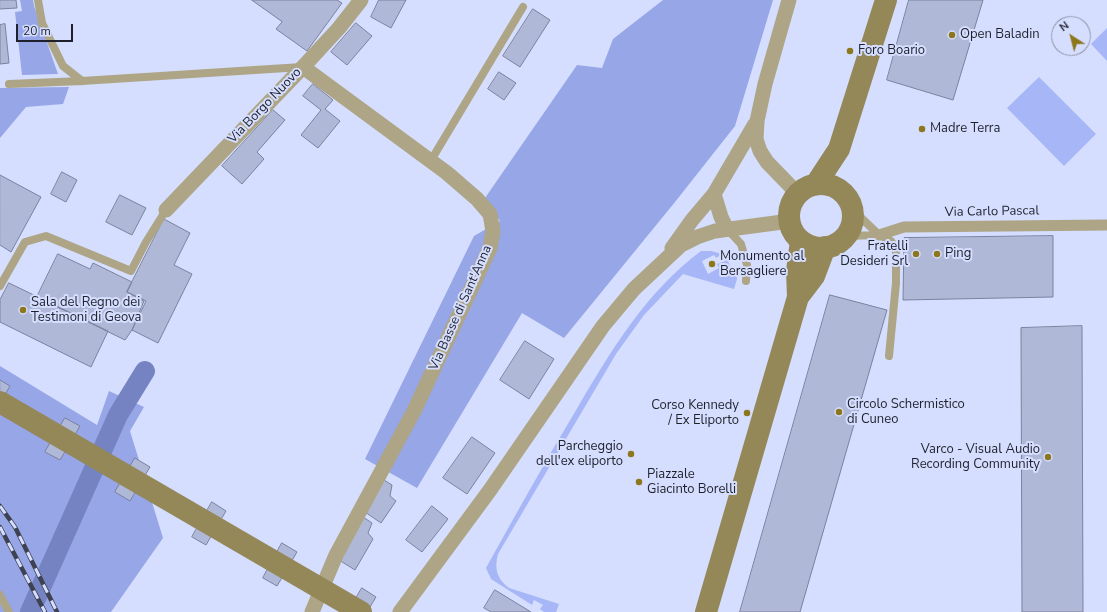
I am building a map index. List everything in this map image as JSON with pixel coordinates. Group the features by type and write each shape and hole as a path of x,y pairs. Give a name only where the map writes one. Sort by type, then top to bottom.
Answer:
{"main road":[{"path":"841,190 839,149 886,0"},
{"path":"807,189 825,184 834,186 841,190 846,196 853,210 852,223 846,236 833,245 825,247 813,246 801,241 796,235 790,221 791,206 807,189 839,149"},
{"path":"706,612 798,298 797,271 801,241"},
{"path":"798,298 814,276 825,247"},
{"path":"0,402 361,612"}],"street":[{"name":"Via Borgo Nuovo","path":"166,210 303,67 339,28 361,0"},
{"path":"789,0 765,84 757,121 756,139 767,162 807,189"},
{"name":"Via Basse di Sant'Anna","path":"303,67 453,178 477,199 490,214 493,231 490,248 414,411 336,555 312,612"},
{"path":"665,258 692,220 714,194 757,121"},
{"path":"714,194 721,217 727,229"},
{"path":"400,612 490,490 603,326 634,289 665,258 681,245 697,237 715,231 790,221"},
{"name":"Via Carlo Pascal","path":"879,235 904,227 1107,225"}],"lane":[{"path":"38,0 42,23 63,66 82,81"},
{"path":"430,162 523,7"},
{"path":"9,84 82,81 303,67"},
{"path":"0,286 26,242 46,236 131,271 146,242 166,210"},
{"path":"853,210 879,235 891,240 896,248 896,276 889,356"},
{"path":"727,229 741,244 747,265 746,281"},
{"path":"846,236 879,235"},
{"path":"0,595 9,612"}],"shaded area":[{"path":"20,0 33,0 58,74 22,75 15,12 22,11"},
{"path":"663,0 773,0 735,126 564,338 522,313 417,488 365,459 474,236 500,221 485,198 577,65 602,68 613,39"},
{"path":"1107,28 1107,61 1091,44"},
{"path":"1039,77 1096,134 1064,166 1007,108"},
{"path":"69,87 63,104 26,107 0,138 0,88"},
{"path":"701,251 711,251 722,254 716,258 714,255 702,261 708,274 719,268 717,264 728,260 731,271 737,270 737,279 734,289 683,274 644,315 616,354 498,554 496,564 497,569 499,577 505,585 509,588 559,604 556,612 544,612 540,609 543,605 534,600 532,605 491,579 486,568 552,451 615,346 663,285"},
{"path":"0,366 97,425 109,391 144,407 130,431 163,538 111,612 0,612"}],"building":[{"path":"0,0 16,0 17,8 0,9"},
{"path":"252,0 337,0 342,3 307,51 276,29 282,22"},
{"path":"379,0 406,0 391,28 371,17"},
{"path":"909,0 983,0 953,100 887,80"},
{"path":"533,9 550,20 520,67 503,56"},
{"path":"356,23 372,36 347,65 331,52"},
{"path":"5,24 9,63 0,64 0,25"},
{"path":"499,72 516,83 504,100 488,89"},
{"path":"313,84 333,100 325,109 340,121 318,148 301,135 321,110 303,96"},
{"path":"273,110 285,120 257,152 264,159 242,184 222,166"},
{"path":"62,172 77,180 66,202 51,194"},
{"path":"0,175 41,197 11,252 0,245"},
{"path":"120,195 146,208 132,235 106,222"},
{"path":"164,219 190,233 174,265 192,274 158,343 132,330 146,301 127,292"},
{"path":"1053,236 1053,297 903,300 904,238"},
{"path":"58,254 90,269 93,263 132,282 127,292 144,301 132,330 125,340 37,297"},
{"path":"9,283 108,331 91,367 0,322 0,300"},
{"path":"830,295 887,310 800,612 740,612"},
{"path":"1082,326 1083,612 1022,612 1021,328"},
{"path":"525,341 554,359 529,399 500,380"},
{"path":"0,380 10,386 0,404"},
{"path":"65,418 80,426 60,460 45,452"},
{"path":"472,437 495,453 467,494 443,478"},
{"path":"135,458 150,467 130,501 115,492"},
{"path":"384,480 392,485 390,496 396,501 381,523 365,512"},
{"path":"212,502 226,511 206,545 192,537"},
{"path":"432,506 448,519 422,552 406,540"},
{"path":"363,517 372,523 368,533 373,539 355,570 339,560"},
{"path":"282,543 297,552 277,586 263,578"},
{"path":"362,588 376,597 367,612 348,612"},
{"path":"495,590 531,612 491,612 484,608"}],"waterway":[{"path":"30,612 118,415 145,371"}],"railway":[{"path":"0,506 15,527 57,612"},
{"path":"0,527 45,612"}],"place":[{"name":"Open Baladin","path":"952,35"},
{"name":"Foro Boario","path":"850,51"},
{"name":"Madre Terra","path":"922,129"},
{"name":"Fratelli Desideri Srl","path":"916,254"},
{"name":"Ping","path":"937,254"},
{"name":"Monumento al Bersagliere","path":"712,264"},
{"name":"Sala del Regno dei Testimoni di Geova","path":"23,310"},
{"name":"Circolo Schermistico di Cuneo","path":"839,412"},
{"name":"Corso Kennedy / Ex Eliporto","path":"747,413"},
{"name":"Parcheggio dell'ex eliporto","path":"631,454"},
{"name":"Varco - Visual Audio Recording Community","path":"1048,457"},
{"name":"Piazzale Giacinto Borelli","path":"639,482"}]}
